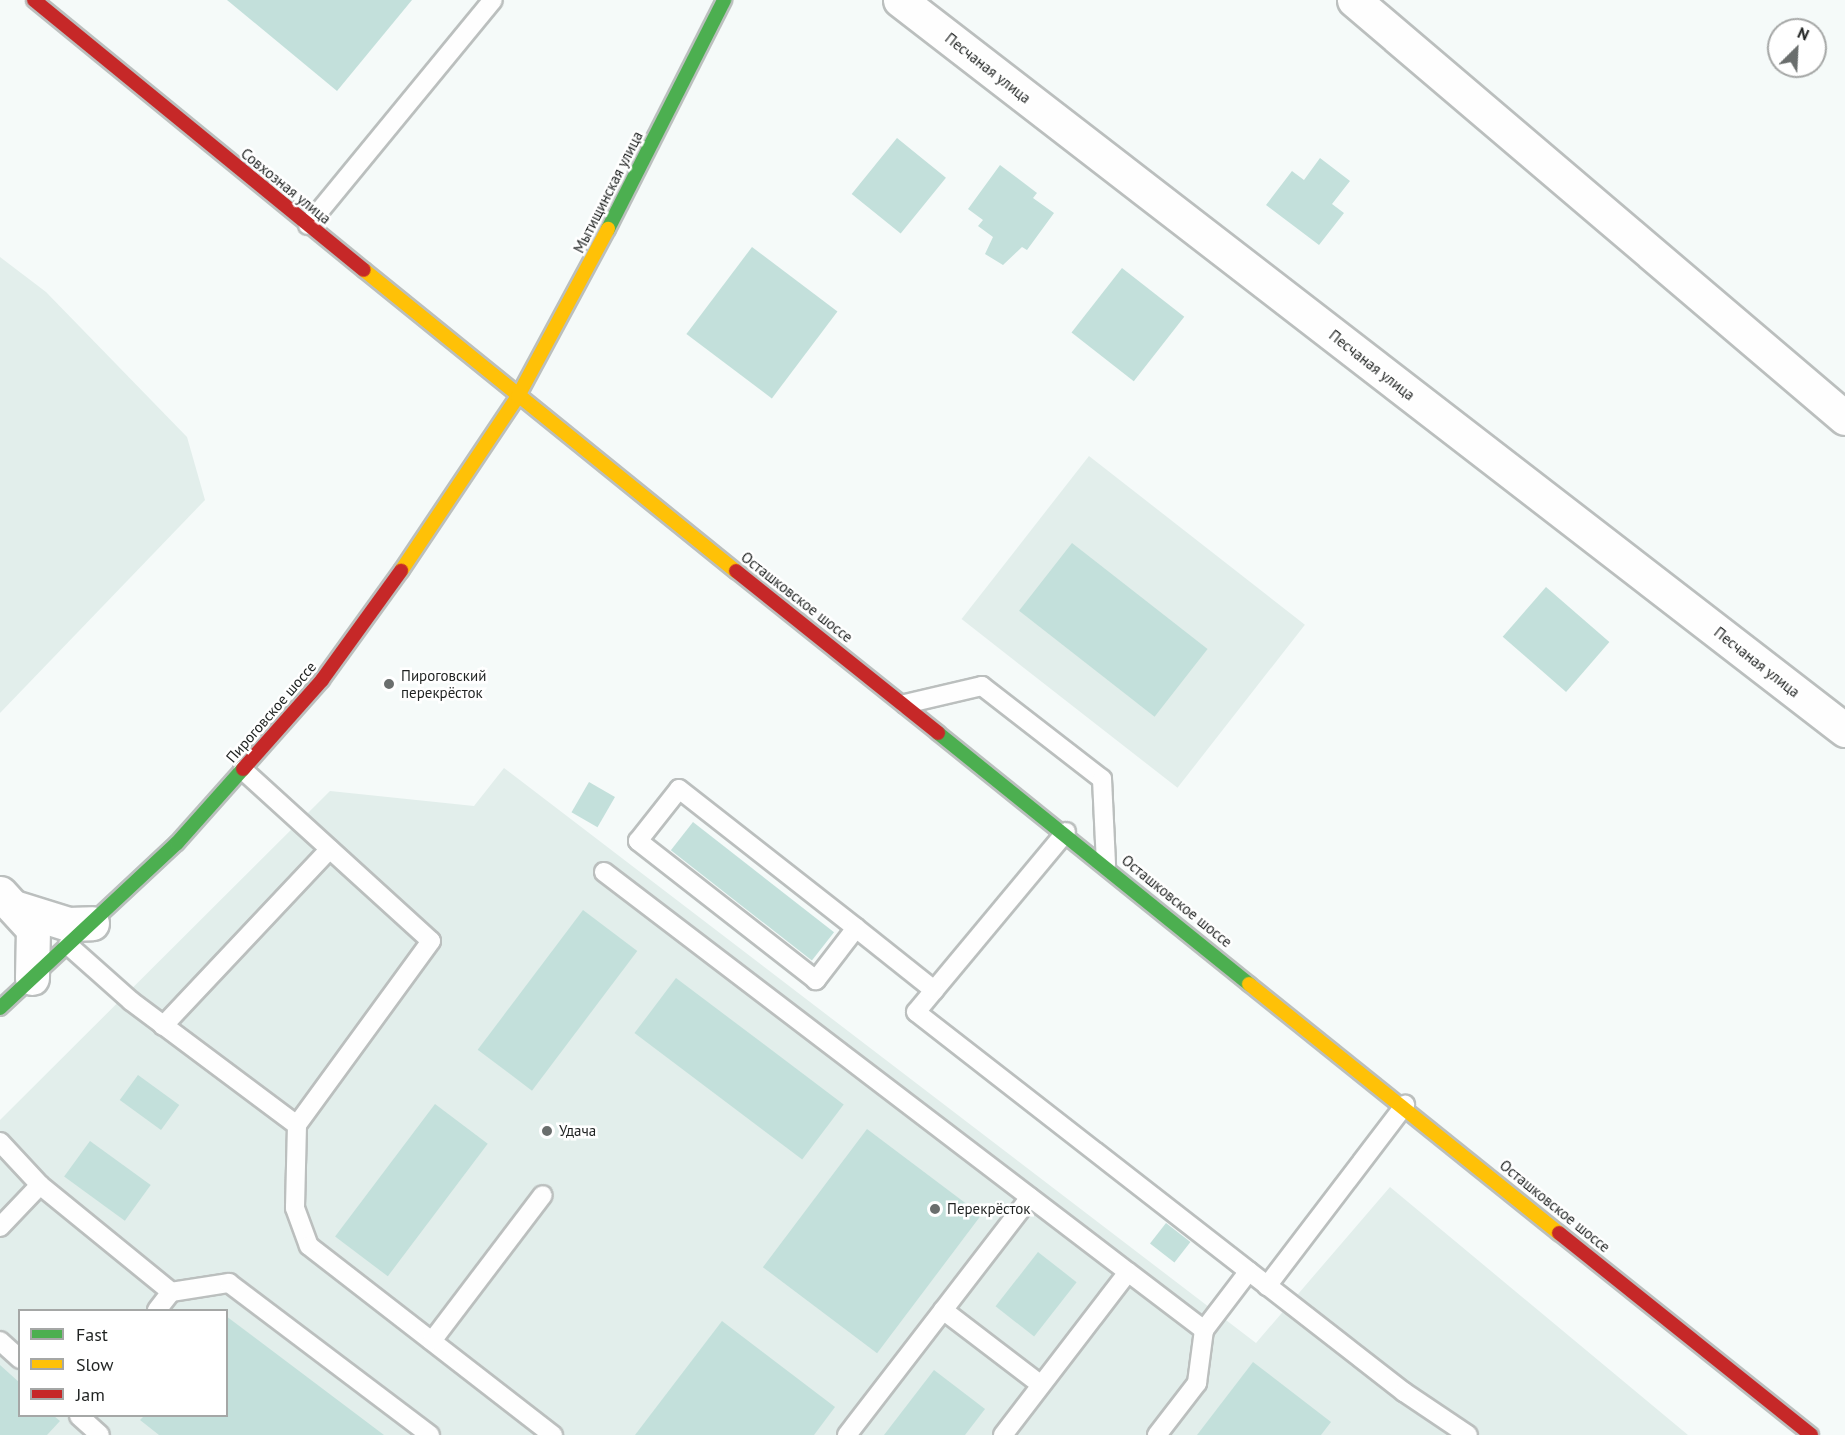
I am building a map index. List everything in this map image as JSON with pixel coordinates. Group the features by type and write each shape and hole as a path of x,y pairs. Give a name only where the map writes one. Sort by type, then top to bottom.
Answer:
{"main road":[{"name":"Совхозная улица","path":"34,0 518,396"},
{"name":"Мытищинская улица","path":"518,396 583,279 724,0"},
{"name":"Осташковское шоссе","path":"518,396 1066,832 1812,1435"},
{"name":"Пироговское шоссе","path":"0,1008 177,843 243,770 376,608 518,396"}],"street":[{"name":"Песчаная улица","path":"900,0 1845,730"},
{"path":"1354,0 1845,418"},
{"path":"8,901 68,924 92,923"},
{"path":"8,901 33,929 32,978"}],"lane":[{"path":"308,225 493,0"},
{"path":"905,704 982,686 1102,779 1106,865"},
{"path":"243,770 431,941 297,1125 295,1208 309,1246 553,1435"},
{"path":"856,928 816,980 638,841 679,789 856,928 934,990"},
{"path":"1066,832 916,1012 1268,1286 1468,1435"},
{"path":"164,1026 330,849"},
{"path":"604,872 1204,1330"},
{"path":"68,945 164,1026 297,1125"},
{"path":"1268,1286 1405,1105"},
{"path":"0,1142 40,1185 171,1292"},
{"path":"0,1227 40,1185"},
{"path":"432,1341 543,1195"},
{"path":"847,1435 1030,1197"},
{"path":"1157,1435 1197,1383 1204,1330 1249,1271"},
{"path":"1003,1435 1128,1272"},
{"path":"158,1309 171,1292 229,1283 430,1435"},
{"path":"943,1310 1041,1385"},
{"path":"0,1341 18,1357"},
{"path":"80,1417 100,1435"}],"shaded area":[{"path":"0,257 46,292 187,437 205,500 0,713"},
{"path":"1089,456 1305,625 1177,788 962,619"},
{"name":"Удача","path":"504,768 1256,1343 1390,1187 1688,1435 0,1435 0,1120 330,791 474,806"}],"building":[{"path":"227,0 412,0 337,91"},
{"path":"897,138 946,178 901,234 852,194"},
{"path":"1320,158 1350,181 1332,204 1344,213 1319,245 1266,205 1292,171 1304,180"},
{"path":"1000,165 1037,193 1033,198 1054,213 1027,250 1022,247 1003,265 985,254 993,237 978,226 983,220 968,209"},
{"path":"752,247 837,311 772,398 686,334"},
{"path":"1122,268 1184,317 1134,381 1072,333"},
{"path":"1072,543 1208,649 1155,717 1019,611"},
{"path":"1546,587 1609,642 1566,692 1503,637"},
{"path":"589,782 615,797 597,827 572,812"},
{"path":"693,822 834,932 812,961 671,850"},
{"path":"583,910 637,951 532,1091 478,1050"},
{"path":"676,978 844,1104 802,1159 634,1033"},
{"path":"138,1075 179,1105 161,1130 120,1100"},
{"path":"435,1104 488,1144 388,1276 335,1237"},
{"path":"867,1129 981,1215 877,1353 763,1267"},
{"path":"90,1141 151,1185 125,1221 64,1177"},
{"path":"1166,1223 1190,1242 1174,1263 1150,1243"},
{"path":"1038,1252 1077,1282 1034,1337 996,1306"},
{"path":"228,1318 384,1435 159,1435 140,1420 143,1417 228,1417"},
{"path":"722,1321 835,1407 814,1435 635,1435"},
{"path":"1253,1362 1331,1422 1321,1435 1197,1435"},
{"path":"0,1365 18,1381 18,1417 55,1417 60,1421 47,1435 0,1435"},
{"path":"934,1370 985,1409 965,1435 884,1435"}],"traffic: fast":[{"path":"608,229 724,0"},
{"path":"938,733 1249,984"},
{"path":"0,1008 177,843 243,769"}],"traffic: slow":[{"path":"401,571 518,396 608,229"},
{"path":"364,270 736,571"},
{"path":"1249,984 1559,1233"}],"traffic: jam":[{"path":"34,0 364,270"},
{"path":"243,769 322,680 401,571"},
{"path":"736,571 938,733"},
{"path":"1559,1233 1811,1435"}],"place":[{"name":"Пироговский перекрёсток","path":"389,684"},
{"name":"Удача","path":"547,1131"},
{"name":"Перекрёсток","path":"935,1209"}]}
